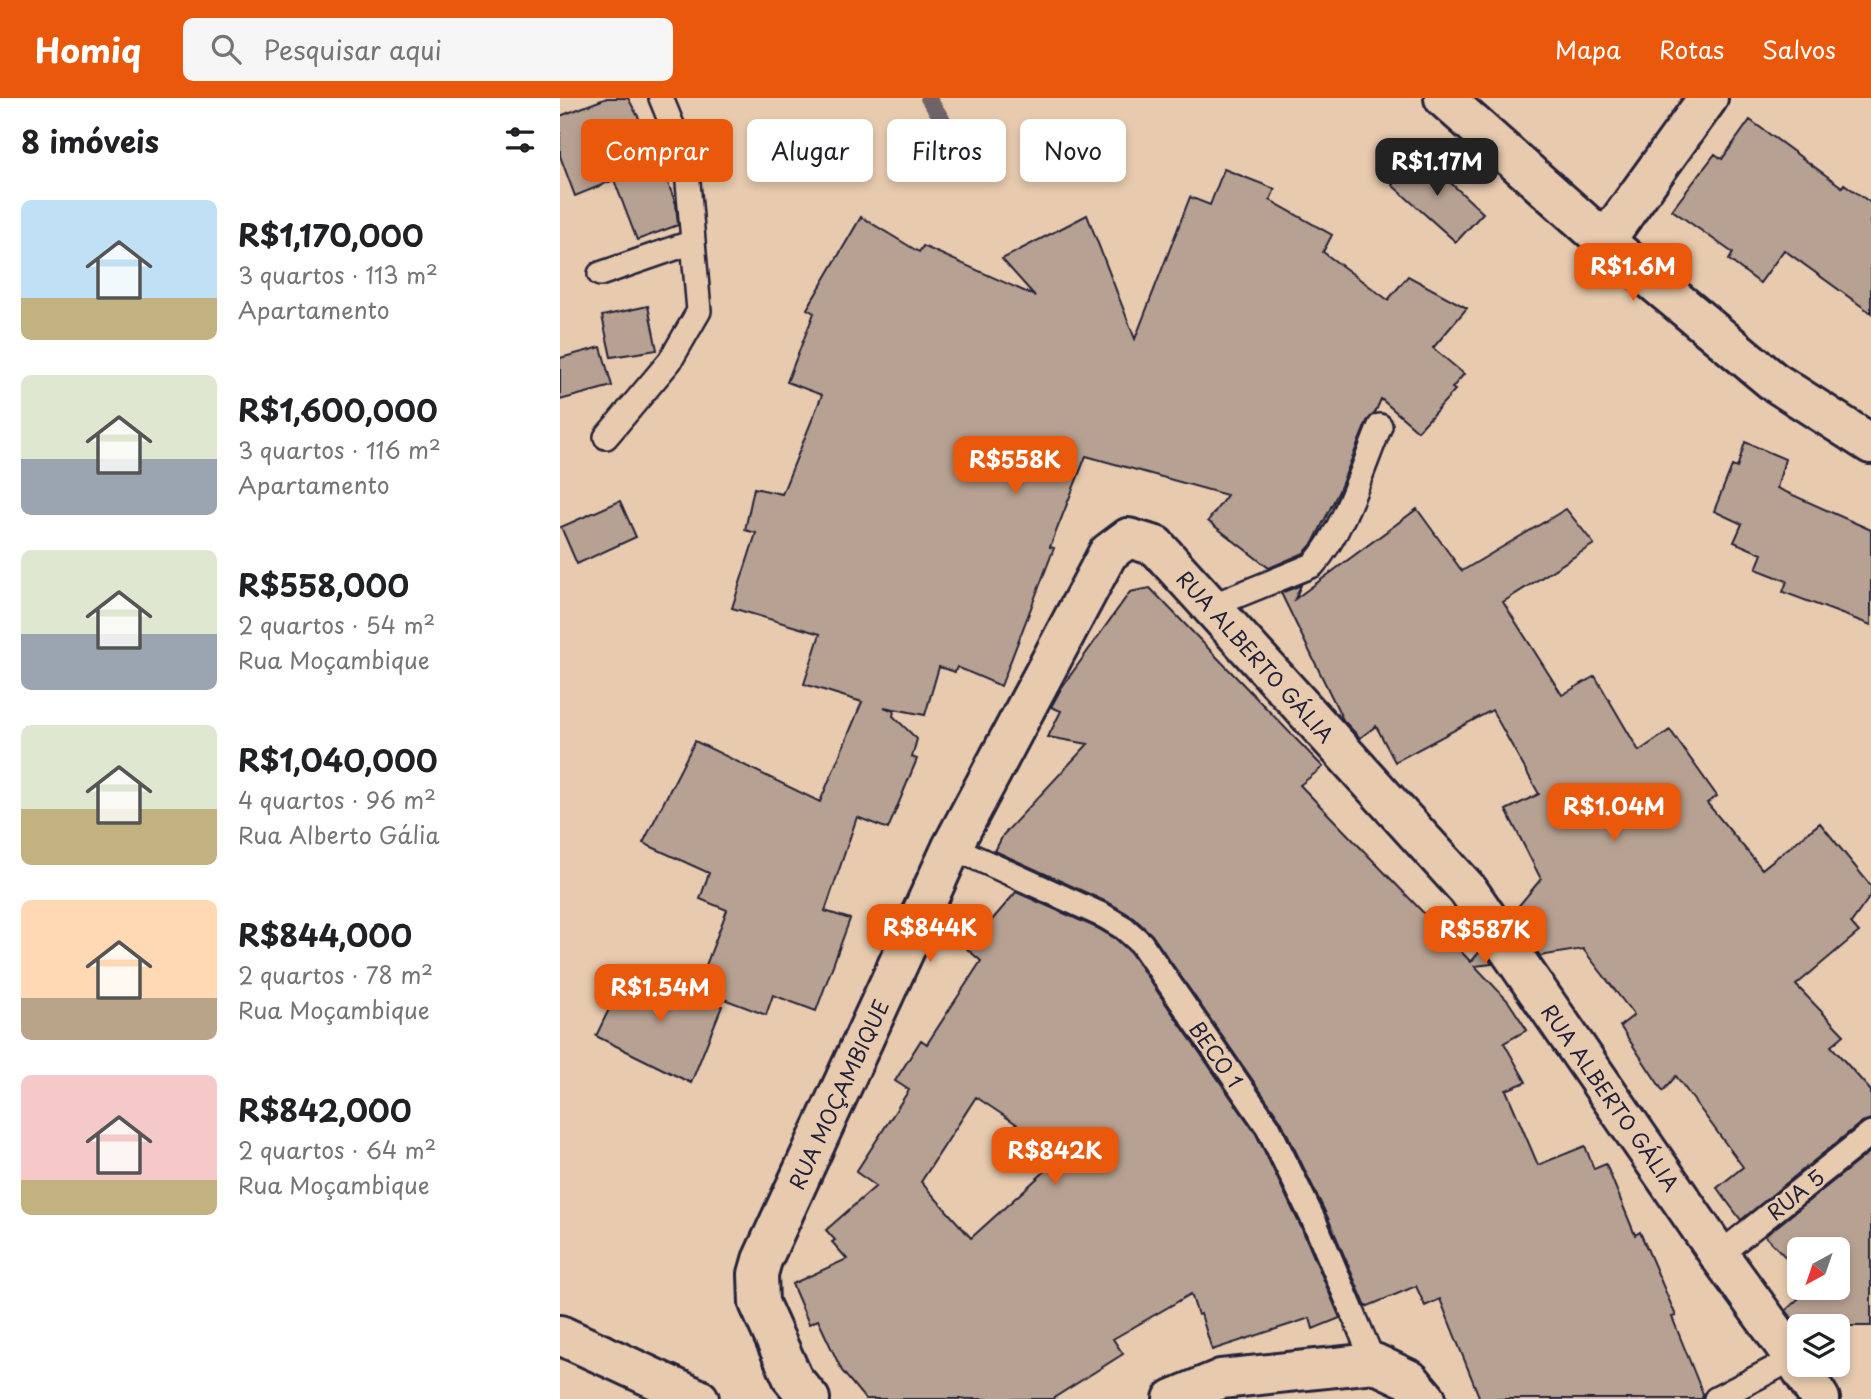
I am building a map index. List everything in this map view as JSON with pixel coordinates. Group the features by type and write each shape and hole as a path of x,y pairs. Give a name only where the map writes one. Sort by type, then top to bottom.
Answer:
{"street":[{"path":"1444,98 1605,241 1773,382 1871,444"},
{"path":"1605,241 1708,98"},
{"name":"RUA ALBERTO GÁLIA","path":"1128,538 1156,546 1468,890 1719,1255 1787,1348"},
{"name":"RUA MOÇAMBIQUE","path":"810,1399 793,1379 759,1303 758,1275 762,1260 952,847 1108,553 1128,538"},
{"path":"560,1335 699,1399"},
{"path":"1173,1399 1221,1379 1374,1363 1410,1380 1426,1399"},
{"name":"RUA ALBERTO GÁLIA","path":"1806,1377 1820,1399"}],"lane":[{"path":"606,437 670,361 699,311 686,159 661,98"},
{"path":"600,274 693,242"},
{"path":"1209,607 1313,565 1335,533 1380,426"},
{"name":"BECO 1","path":"952,847 1104,916 1141,943 1268,1126 1314,1223 1374,1363"},
{"name":"RUA 5","path":"1719,1255 1871,1133"},
{"path":"1716,1399 1787,1362"}],"building":[{"path":"607,98 628,98 639,119 581,119 581,182 609,182 575,196 560,156 560,116"},
{"path":"1750,120 1842,187 1844,184 1871,203 1871,313 1784,250 1760,283 1729,260 1733,253 1672,210 1715,154 1722,159"},
{"path":"1420,154 1483,213 1456,242 1392,185"},
{"path":"1224,169 1275,189 1270,200 1332,235 1323,252 1388,300 1408,276 1467,308 1433,348 1464,374 1452,388 1455,390 1418,431 1381,399 1375,413 1367,421 1338,493 1313,543 1304,553 1269,568 1208,521 1227,495 1086,456 1050,547 1054,548 1001,686 957,667 955,672 939,667 925,715 884,707 894,711 893,716 917,739 912,757 917,759 888,829 857,817 825,911 850,919 816,1011 773,995 766,1015 697,989 727,910 700,899 709,873 643,843 695,741 820,802 862,702 804,684 820,634 732,608 756,533 745,530 754,488 782,494 822,395 787,382 814,313 807,309 861,217 919,252 923,246 1035,296 1002,259 1087,215 1135,339 1190,197 1210,205"},
{"path":"615,182 668,182 676,204 678,225 637,240"},
{"path":"648,306 657,350 611,357 602,316"},
{"path":"601,347 612,386 560,400 560,358"},
{"path":"1745,442 1785,459 1777,488 1871,530 1871,625 1783,592 1787,581 1756,569 1762,554 1734,542 1742,524 1714,511 1732,466 1737,468"},
{"path":"620,501 636,537 577,564 561,527"},
{"path":"1417,509 1462,571 1566,509 1594,544 1503,602 1562,695 1595,676 1639,751 1670,730 1717,796 1707,803 1762,869 1820,823 1871,886 1871,895 1851,923 1859,932 1796,985 1844,1035 1831,1046 1871,1091 1871,1119 1862,1122 1741,1220 1717,1188 1743,1167 1676,1076 1663,1091 1620,1026 1634,1015 1583,949 1540,956 1511,915 1541,879 1506,810 1539,794 1492,710 1395,762 1376,726 1360,738 1343,720 1281,593 1301,585 1295,599"},
{"path":"1150,588 1323,767 1300,785 1471,962 1482,949 1492,964 1475,966 1508,1001 1527,1030 1504,1043 1526,1082 1506,1090 1538,1165 1585,1146 1594,1169 1606,1164 1635,1235 1640,1232 1676,1316 1672,1317 1703,1394 1702,1399 1480,1399 1440,1299 1425,1306 1416,1286 1366,1307 1328,1218 1281,1121 1152,935 1133,917 1111,904 995,851 1003,835 1088,744 1048,737 1061,711 1051,707 1062,687 1130,592"},
{"path":"1016,892 1097,928 1116,939 1130,952 1256,1134 1302,1229 1340,1318 1313,1329 1310,1318 1212,1350 1201,1314 1198,1315 1191,1294 1113,1339 1123,1354 1052,1399 865,1399 842,1371 818,1320 809,1324 792,1284 847,1259 832,1242 835,1240 826,1230 876,1186 856,1172 909,1090 895,1081 921,1040 927,1044 981,961 967,949","holes":["976,1097 1063,1155 971,1238 921,1182"]},
{"path":"629,968 722,1006 691,1083 596,1036"},
{"path":"1871,1151 1871,1326 1850,1326 1850,1314 1789,1314 1786,1310 1797,1300 1850,1300 1850,1237 1787,1237 1787,1259 1765,1236"}],"waterway":[{"path":"928,98 942,119"}]}
